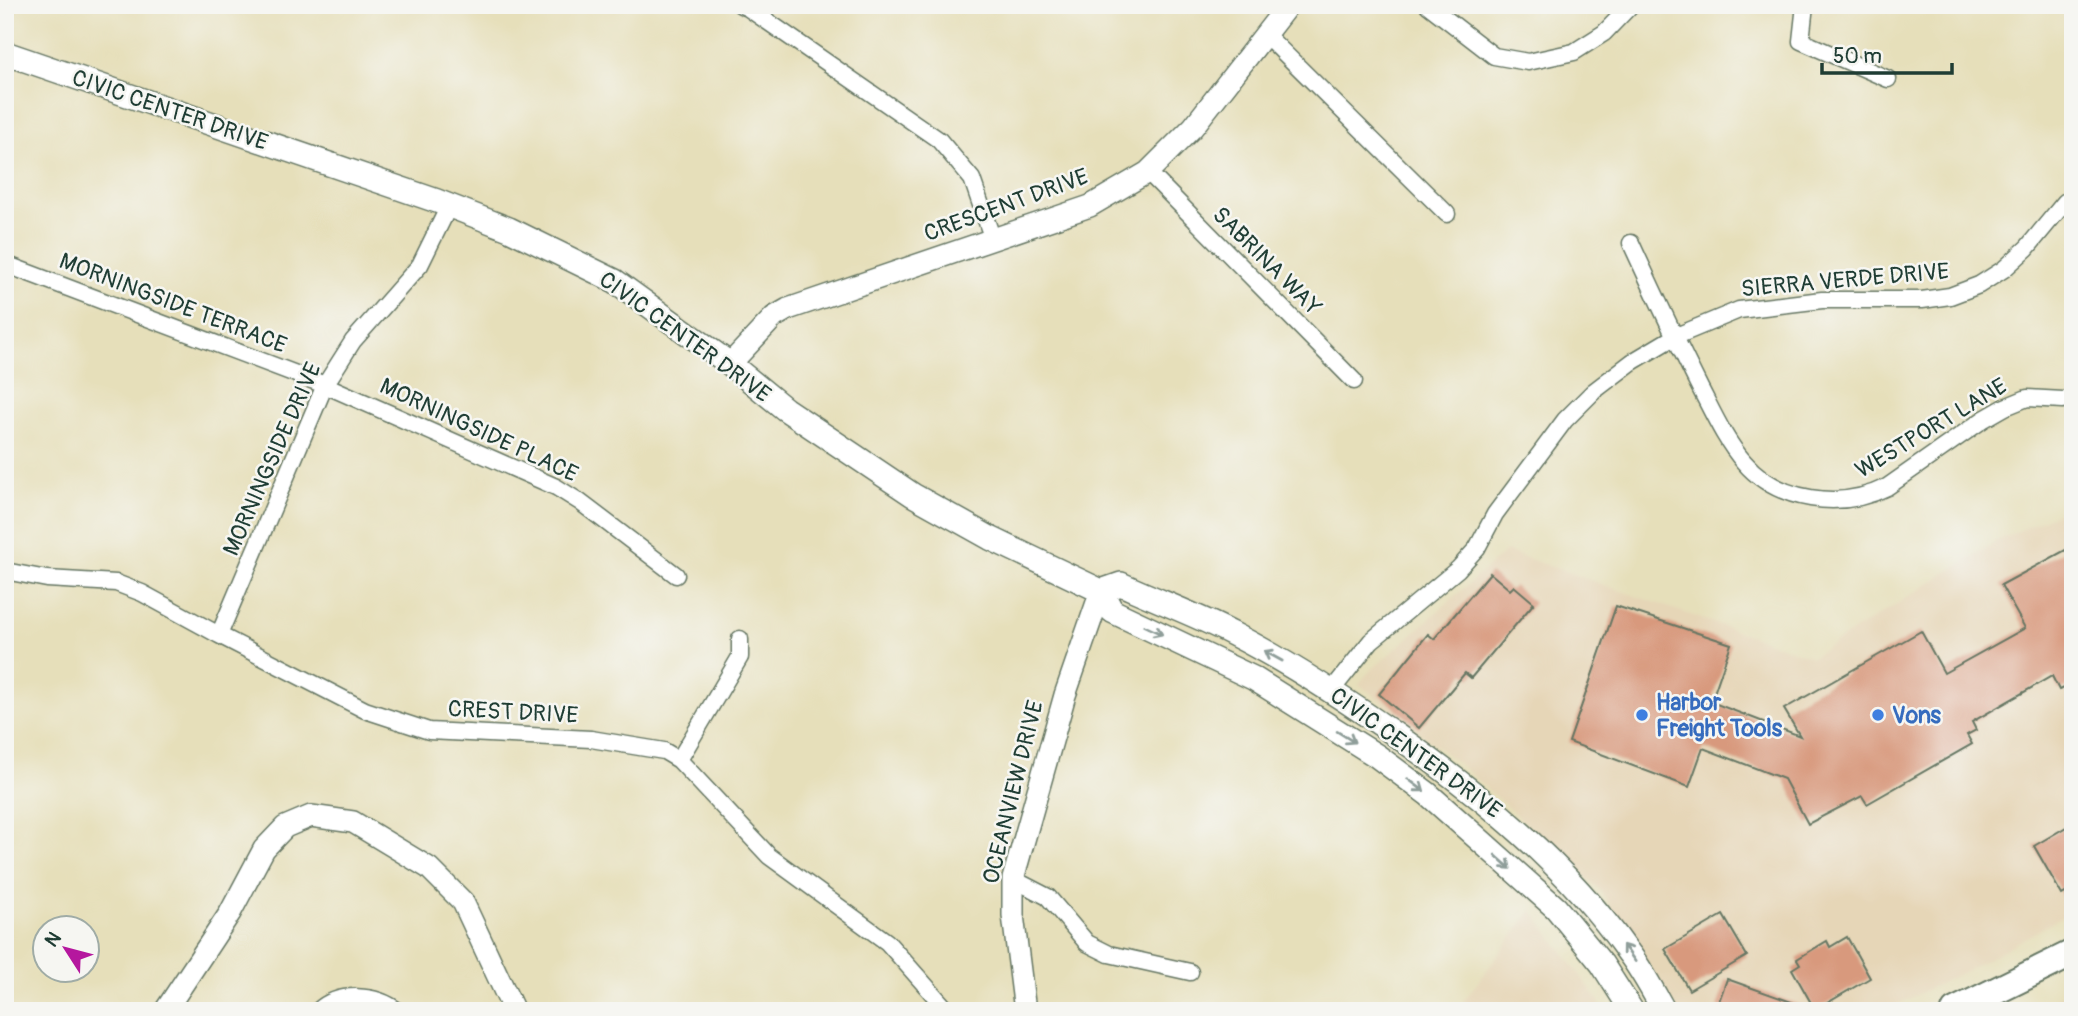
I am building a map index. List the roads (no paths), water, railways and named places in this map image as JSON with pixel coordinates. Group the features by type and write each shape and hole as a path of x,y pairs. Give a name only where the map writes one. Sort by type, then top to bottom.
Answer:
{"main road":[{"name":"CIVIC CENTER DRIVE","path":"5,53 449,206 509,229 615,281 730,365 785,410 913,495 990,538 1101,591 1112,611 1253,678 1377,756 1428,794 1556,908 1602,964 1632,1011"},
{"name":"CIVIC CENTER DRIVE","path":"1101,591 1121,584 1233,634 1332,690 1496,809 1533,842 1584,896 1627,950 1664,1011"},
{"path":"1253,678 1275,681 1305,698 1314,698 1332,690"},
{"path":"1955,1011 2073,953"}],"street":[{"path":"741,5 939,140 972,179 993,240"},
{"path":"1428,5 1494,56 1528,62 1574,52 1604,33 1631,5"},
{"path":"1805,5 1801,41 1888,79"},
{"path":"1273,15 1447,214"},
{"name":"CRESCENT DRIVE","path":"730,365 774,317 788,309 1090,206 1148,172 1193,127 1273,15"},
{"name":"SABRINA WAY","path":"1148,172 1354,381"},
{"name":"SIERRA VERDE DRIVE","path":"1332,690 1371,641 1458,569 1477,548 1495,514 1560,427 1580,404 1632,362 1674,337 1739,310 1822,300 1922,300 1950,296 1979,285 2004,269 2028,248 2065,202"},
{"name":"MORNINGSIDE DRIVE","path":"219,635 326,385 353,341 421,265 449,206"},
{"name":"WESTPORT LANE","path":"1631,243 1674,337 1723,433 1744,463 1777,488 1829,500 1873,494 2005,407 2027,398 2063,400"},
{"name":"MORNINGSIDE TERRACE","path":"5,264 326,385"},
{"name":"MORNINGSIDE PLACE","path":"326,385 555,487 580,502 676,575"},
{"name":"CREST DRIVE","path":"5,571 47,579 116,583 142,593 365,710 429,730 591,739 664,751 679,760 769,856 887,942 948,1011"},
{"name":"OCEANVIEW DRIVE","path":"1025,1011 1013,915 1013,879 1065,695 1101,591"},
{"path":"679,760 740,657 740,639"},
{"path":"165,1011 230,913 264,849 285,827 311,816 353,822 429,868 463,902 514,1011"},
{"path":"1013,879 1048,897 1087,943 1110,954 1190,972"},
{"path":"318,1011 346,996 391,1005 398,1011"}],"place":[{"name":"Harbor Freight Tools","path":"1642,715"},
{"name":"Vons","path":"1878,715"}]}
